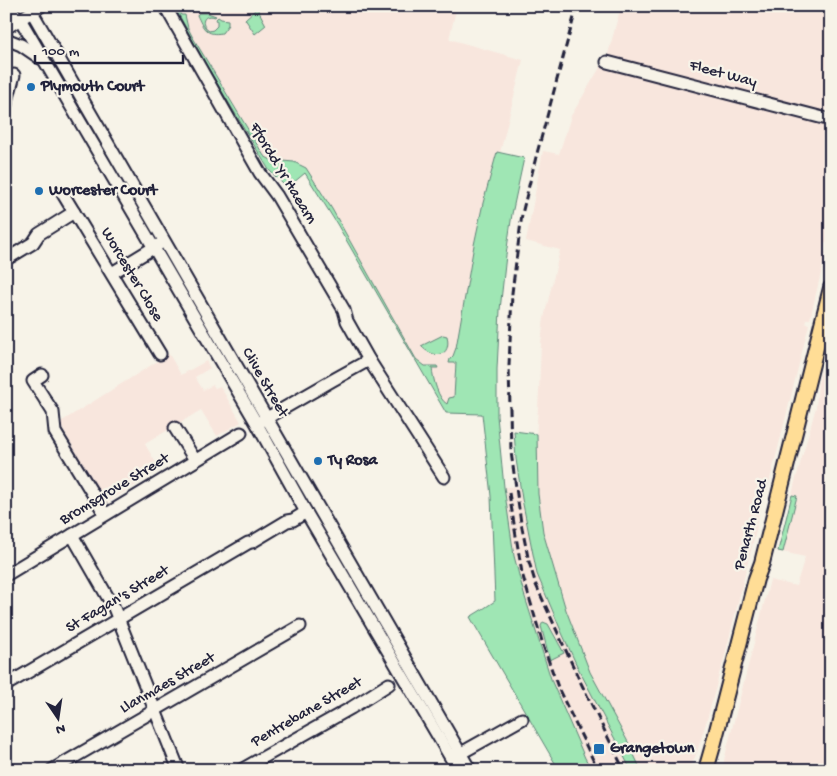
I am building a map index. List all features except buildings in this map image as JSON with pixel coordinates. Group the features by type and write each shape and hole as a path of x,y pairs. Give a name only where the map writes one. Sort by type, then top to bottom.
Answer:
{"main road":[{"name":"Penarth Road","path":"706,770 756,579 762,563 831,288"}],"street":[{"name":"Clive Street","path":"6,6 20,19 154,248 261,421 456,756 458,770"},
{"name":"Ffordd Yr Haearn","path":"165,6 260,172 277,196 344,310 347,321 369,360 444,477"},
{"name":"Clive Street","path":"36,9 261,421 306,512 456,756 470,770"},
{"path":"6,28 36,9"},
{"name":"Clive Street","path":"6,40 18,44 42,58"},
{"name":"Fleet Way","path":"607,62 831,120"},
{"path":"6,106 14,76"},
{"name":"Worcester Close","path":"63,194 160,354"},
{"path":"10,257 33,243 39,234 74,212"},
{"path":"112,273 164,242"},
{"path":"261,421 369,360"},
{"path":"42,375 33,381 53,412 55,432 105,514"},
{"path":"175,428 195,460"},
{"name":"Bromsgrove Street","path":"7,572 241,433"},
{"name":"St Fagan's Street","path":"6,685 250,542 306,512"},
{"path":"72,535 114,608 179,770"},
{"name":"Llanmaes Street","path":"52,770 300,626"},
{"name":"Pentrebane Street","path":"241,770 351,708 388,684"},
{"path":"456,756 522,720"}],"shaded area":[{"path":"174,6 457,6 449,39 523,60 495,173 458,413 446,413 337,224 305,173 287,188 269,170 208,68"},
{"path":"621,6 831,6 831,238 829,243 825,242 823,251 826,252 810,319 806,319 805,323 809,324 777,452 767,491 764,491 721,671 690,770 578,770 483,609 495,601 491,496 504,487 533,486 541,343 544,318 560,250 526,241 543,151 559,154 571,116 608,54"},
{"path":"831,336 831,770 725,770 724,760 770,580 796,586 805,557 778,551 816,407 818,383"},
{"path":"169,354 181,375 206,361 210,368 195,377 203,390 213,385 215,388 220,386 241,422 217,436 201,410 145,444 160,470 106,503 59,423"}],"green space":[{"path":"174,6 179,6 181,15 185,15 192,36 264,156 271,160 294,162 306,168 332,209 416,359 425,366 437,366 438,368 432,368 435,383 441,398 447,404 449,398 454,397 456,363 449,363 456,348 474,245 497,152 524,158 512,214 500,310 497,416 504,487 514,556 524,594 552,682 592,770 559,770 470,617 495,601 491,496 482,414 446,413 337,224 305,173 287,188 269,170 208,68"},
{"path":"257,8 266,25 255,34 245,19"},
{"path":"199,13 208,13 216,16 205,18 203,22 209,31 217,26 216,19 218,17 228,20 228,25 222,33 209,32 201,24 197,15"},
{"path":"443,335 447,336 448,343 447,348 441,354 431,353 421,346"},
{"path":"514,431 537,434 538,494 543,532 566,610 590,672 641,770 631,770 578,668 537,574 522,499"},
{"path":"792,495 797,496 783,552 778,551"},
{"path":"543,622 548,624 564,653 550,660 541,626"}],"railway":[{"path":"577,6 522,214 512,293 509,366 511,452 521,523 536,585 578,677 624,770"},
{"path":"509,493 522,573 544,648 559,690 598,770"}],"place":[{"name":"Plymouth Court","path":"31,87"},
{"name":"Worcester Court","path":"39,191"},
{"name":"Ty Rosa","path":"318,461"},
{"name":"Grangetown","path":"599,749"}]}
